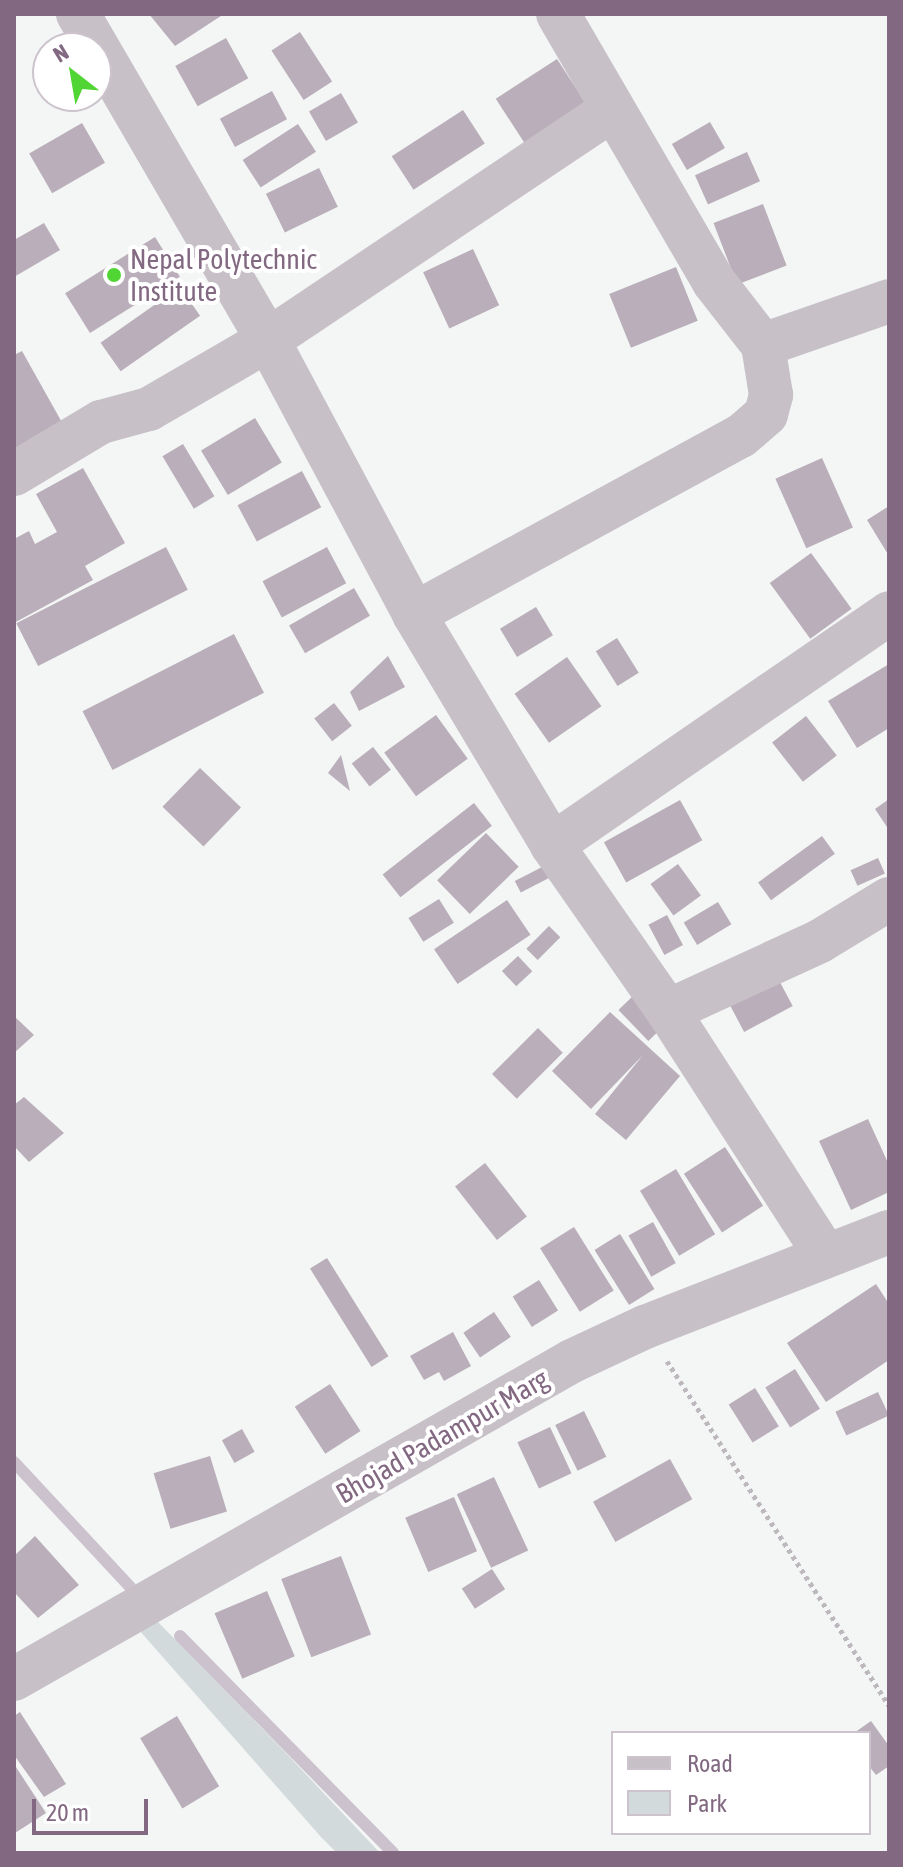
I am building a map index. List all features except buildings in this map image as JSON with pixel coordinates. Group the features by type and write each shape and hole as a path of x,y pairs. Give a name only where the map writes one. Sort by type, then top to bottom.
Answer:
{"street":[{"path":"78,14 268,340 414,614 552,845 668,1011 825,1255"},
{"path":"414,614 741,436 766,414 771,395 763,345 714,282 558,14"},
{"path":"14,474 101,422 149,409 268,340 613,109"},
{"path":"763,345 889,301"},
{"path":"552,845 889,613"},
{"path":"668,1011 820,941 889,899"},
{"name":"Bhojad Padampur Marg","path":"14,1679 572,1361 645,1327 889,1232"}],"path":[{"path":"645,1327 889,1706"}],"green space":[{"path":"156,1620 380,1853 337,1853 321,1837 139,1630"}],"waterway":[{"path":"14,1462 131,1588"},
{"path":"180,1636 393,1853"}],"place":[{"name":"Nepal Polytechnic Institute","path":"114,275"}]}
